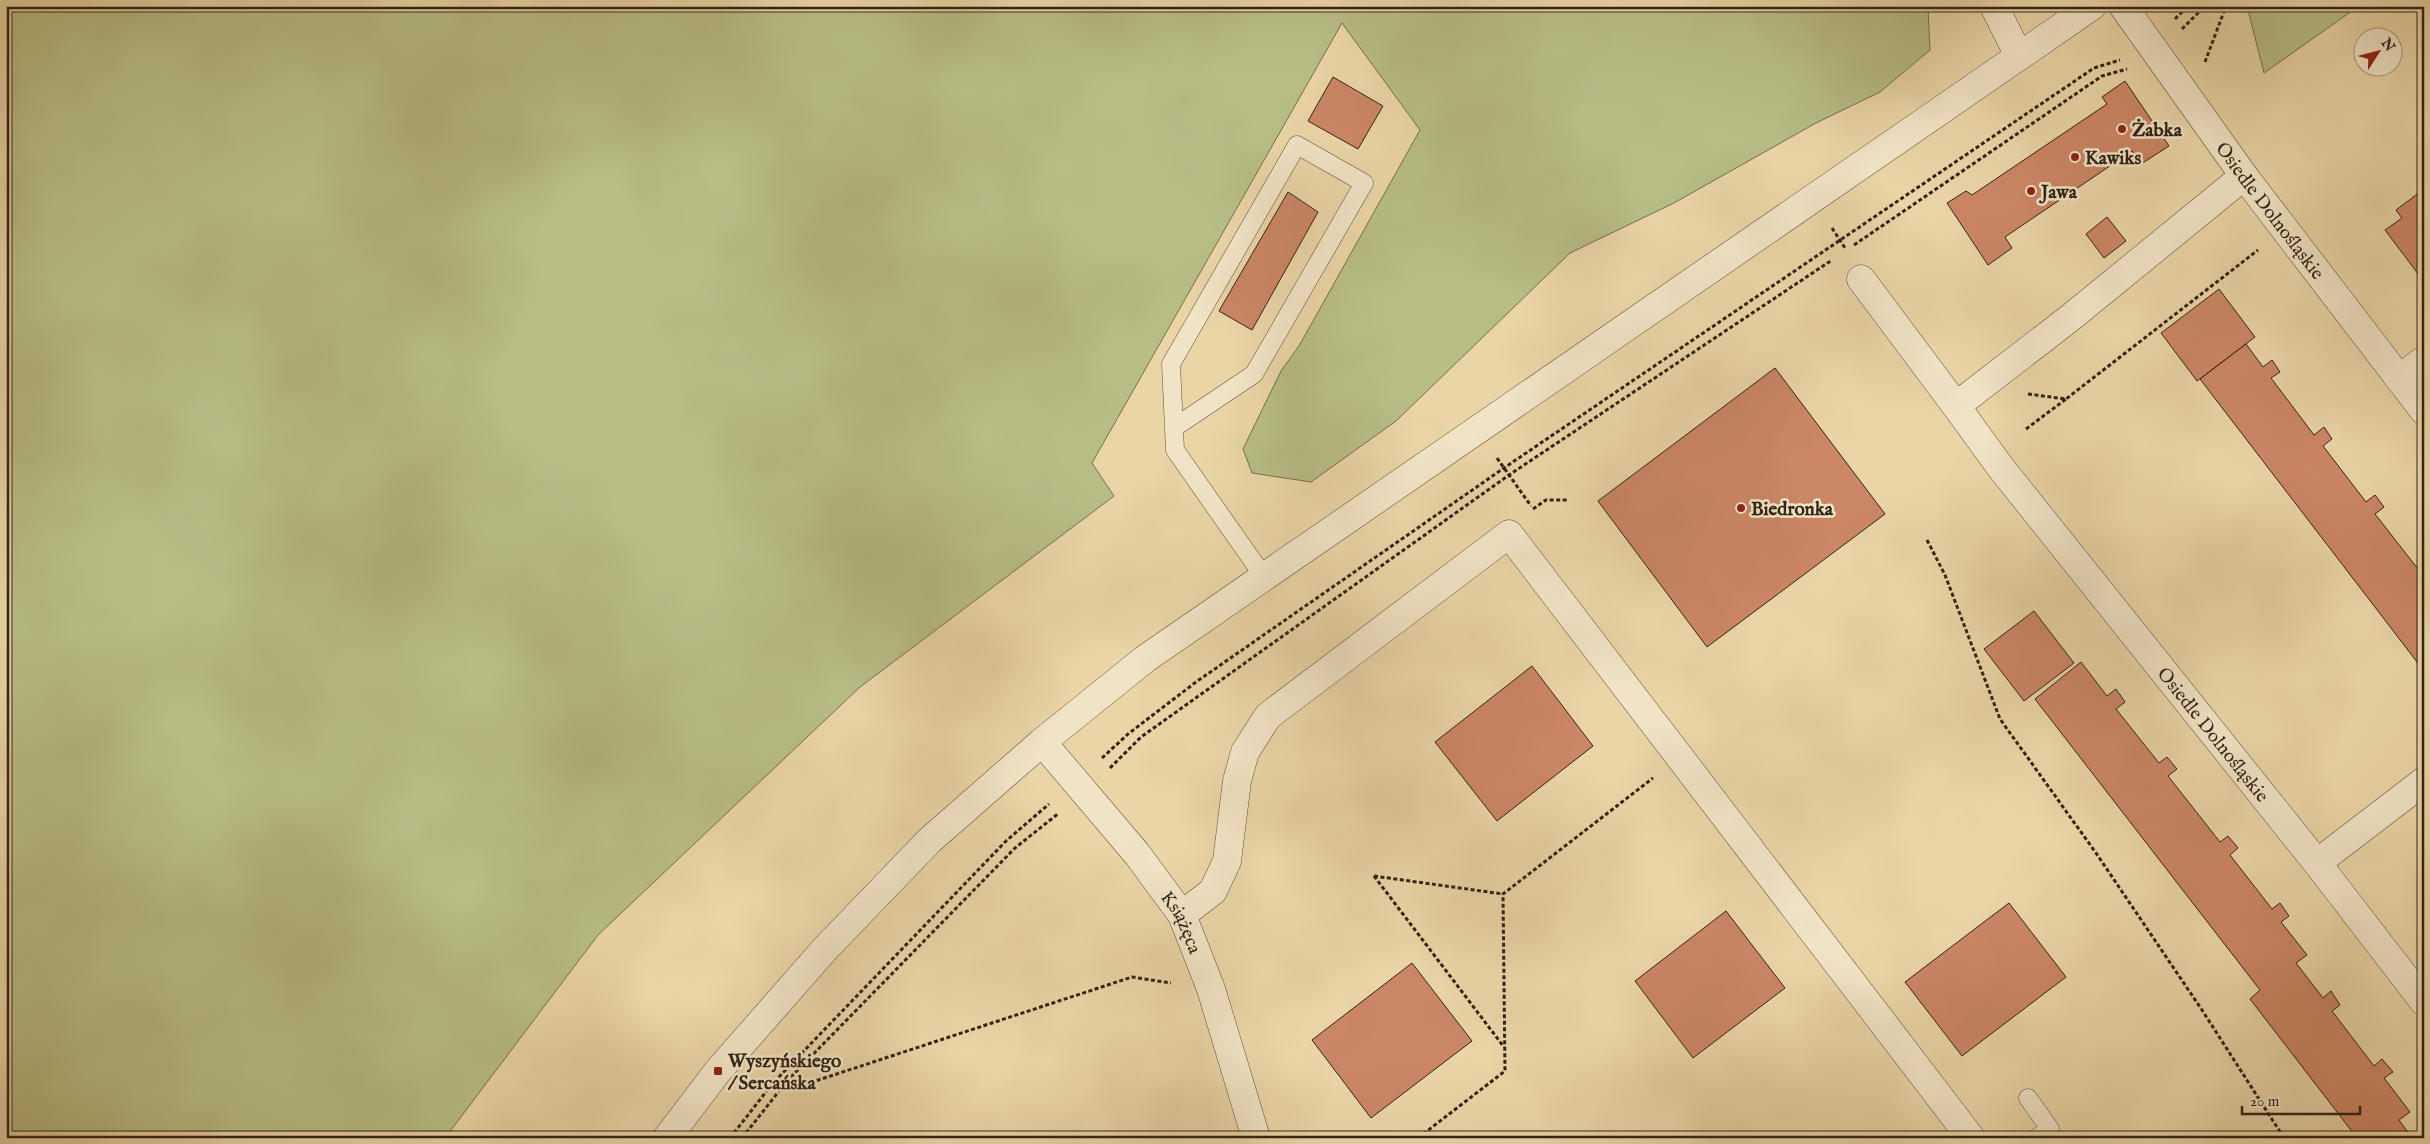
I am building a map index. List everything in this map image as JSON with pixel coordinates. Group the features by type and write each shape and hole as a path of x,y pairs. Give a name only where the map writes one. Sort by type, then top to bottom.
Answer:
{"street":[{"path":"1994,6 2020,56"},
{"path":"667,1138 718,1071 826,949 930,840 1042,742 1145,659 2092,6"},
{"name":"Osiedle Dolnośląskie","path":"2123,6 2244,176 2424,411"},
{"path":"1956,406 2244,176"},
{"name":"Osiedle Dolnośląskie","path":"1861,279 2001,468 2317,864 2424,1002"},
{"path":"2399,379 2424,360"},
{"path":"1182,915 1213,891 1227,862 1238,781 1245,752 1268,716 1510,534 1971,1138"},
{"name":"Książęca","path":"1042,742 1137,854 1182,915 1211,989 1256,1138"},
{"path":"2317,864 2424,781"}],"lane":[{"path":"1175,427 1254,374 1364,183 1297,145 1171,364 1175,450 1264,577"},
{"path":"2028,1098 2050,1129 2038,1138"}],"path":[{"path":"2172,23 2188,6"},
{"path":"2177,35 2204,6"},
{"path":"2190,101 2226,6"},
{"path":"1098,762 1128,734 1196,682 1504,468 2094,68 2121,60 2128,55"},
{"path":"1846,250 2102,76 2132,68"},
{"path":"2026,429 2285,230"},
{"path":"1107,772 1149,731 1509,475 1838,256"},
{"path":"1978,388 2066,399"},
{"path":"1494,454 1533,509"},
{"path":"1510,534 1515,524 1546,500 1569,500"},
{"path":"1927,540 1946,574 2000,719 2102,862 2202,1010 2284,1138"},
{"path":"1504,1047 1374,876 1502,894 1679,757"},
{"path":"730,1138 773,1083 1006,841 1052,802"},
{"path":"742,1138 783,1086 1015,848 1066,807"},
{"path":"1418,1138 1505,1071 1502,894"},
{"path":"773,1083 794,1088 1132,977 1211,989"}],"green space":[{"path":"6,6 1928,6 1930,50 1880,92 1816,123 1674,203 1570,253 1396,421 1311,482 1252,473 1243,449 1281,371 1299,346 1420,130 1342,23 1092,463 1114,496 860,687 598,935 445,1138 6,1138"},
{"path":"2247,6 2359,6 2264,73"}],"building":[{"path":"1333,77 1383,106 1358,149 1308,121"},
{"path":"2125,81 2169,146 2141,164 2132,151 2005,237 2012,248 1988,265 1947,203 1966,191 1972,195 2107,104 2102,97"},
{"path":"2424,189 2424,277 2422,279 2385,230 2402,218 2396,210"},
{"path":"1288,192 1318,212 1252,330 1219,311"},
{"path":"2107,217 2126,241 2104,258 2086,234"},
{"path":"2219,289 2255,337 2197,381 2161,333"},
{"path":"2246,344 2263,367 2272,360 2280,372 2271,378 2314,435 2324,427 2332,439 2323,446 2366,502 2375,495 2384,507 2375,514 2418,569 2424,565 2424,671 2200,379"},
{"name":"Biedronka","path":"1775,368 1885,514 1707,647 1598,501"},
{"path":"2034,611 2074,663 2024,701 1984,649"},
{"path":"2081,662 2107,696 2116,689 2125,702 2116,709 2159,763 2167,757 2177,769 2168,776 2220,842 2228,836 2238,848 2230,855 2272,909 2280,903 2289,916 2281,922 2307,955 2296,963 2323,998 2331,991 2340,1005 2332,1011 2374,1066 2382,1059 2393,1072 2384,1078 2410,1112 2399,1120 2412,1138 2357,1138 2250,999 2260,990 2035,699"},
{"path":"1532,666 1593,746 1497,821 1435,742"},
{"path":"2009,903 2066,977 1962,1056 1905,982"},
{"path":"1726,911 1785,988 1693,1058 1635,981"},
{"path":"1412,963 1472,1041 1371,1118 1312,1040"}],"place":[{"name":"Żabka","path":"2122,129"},
{"name":"Kawiks","path":"2075,157"},
{"name":"Jawa","path":"2031,191"},
{"name":"Biedronka","path":"1741,508"},
{"name":"Wyszyńskiego / Sercańska","path":"718,1071"}]}
